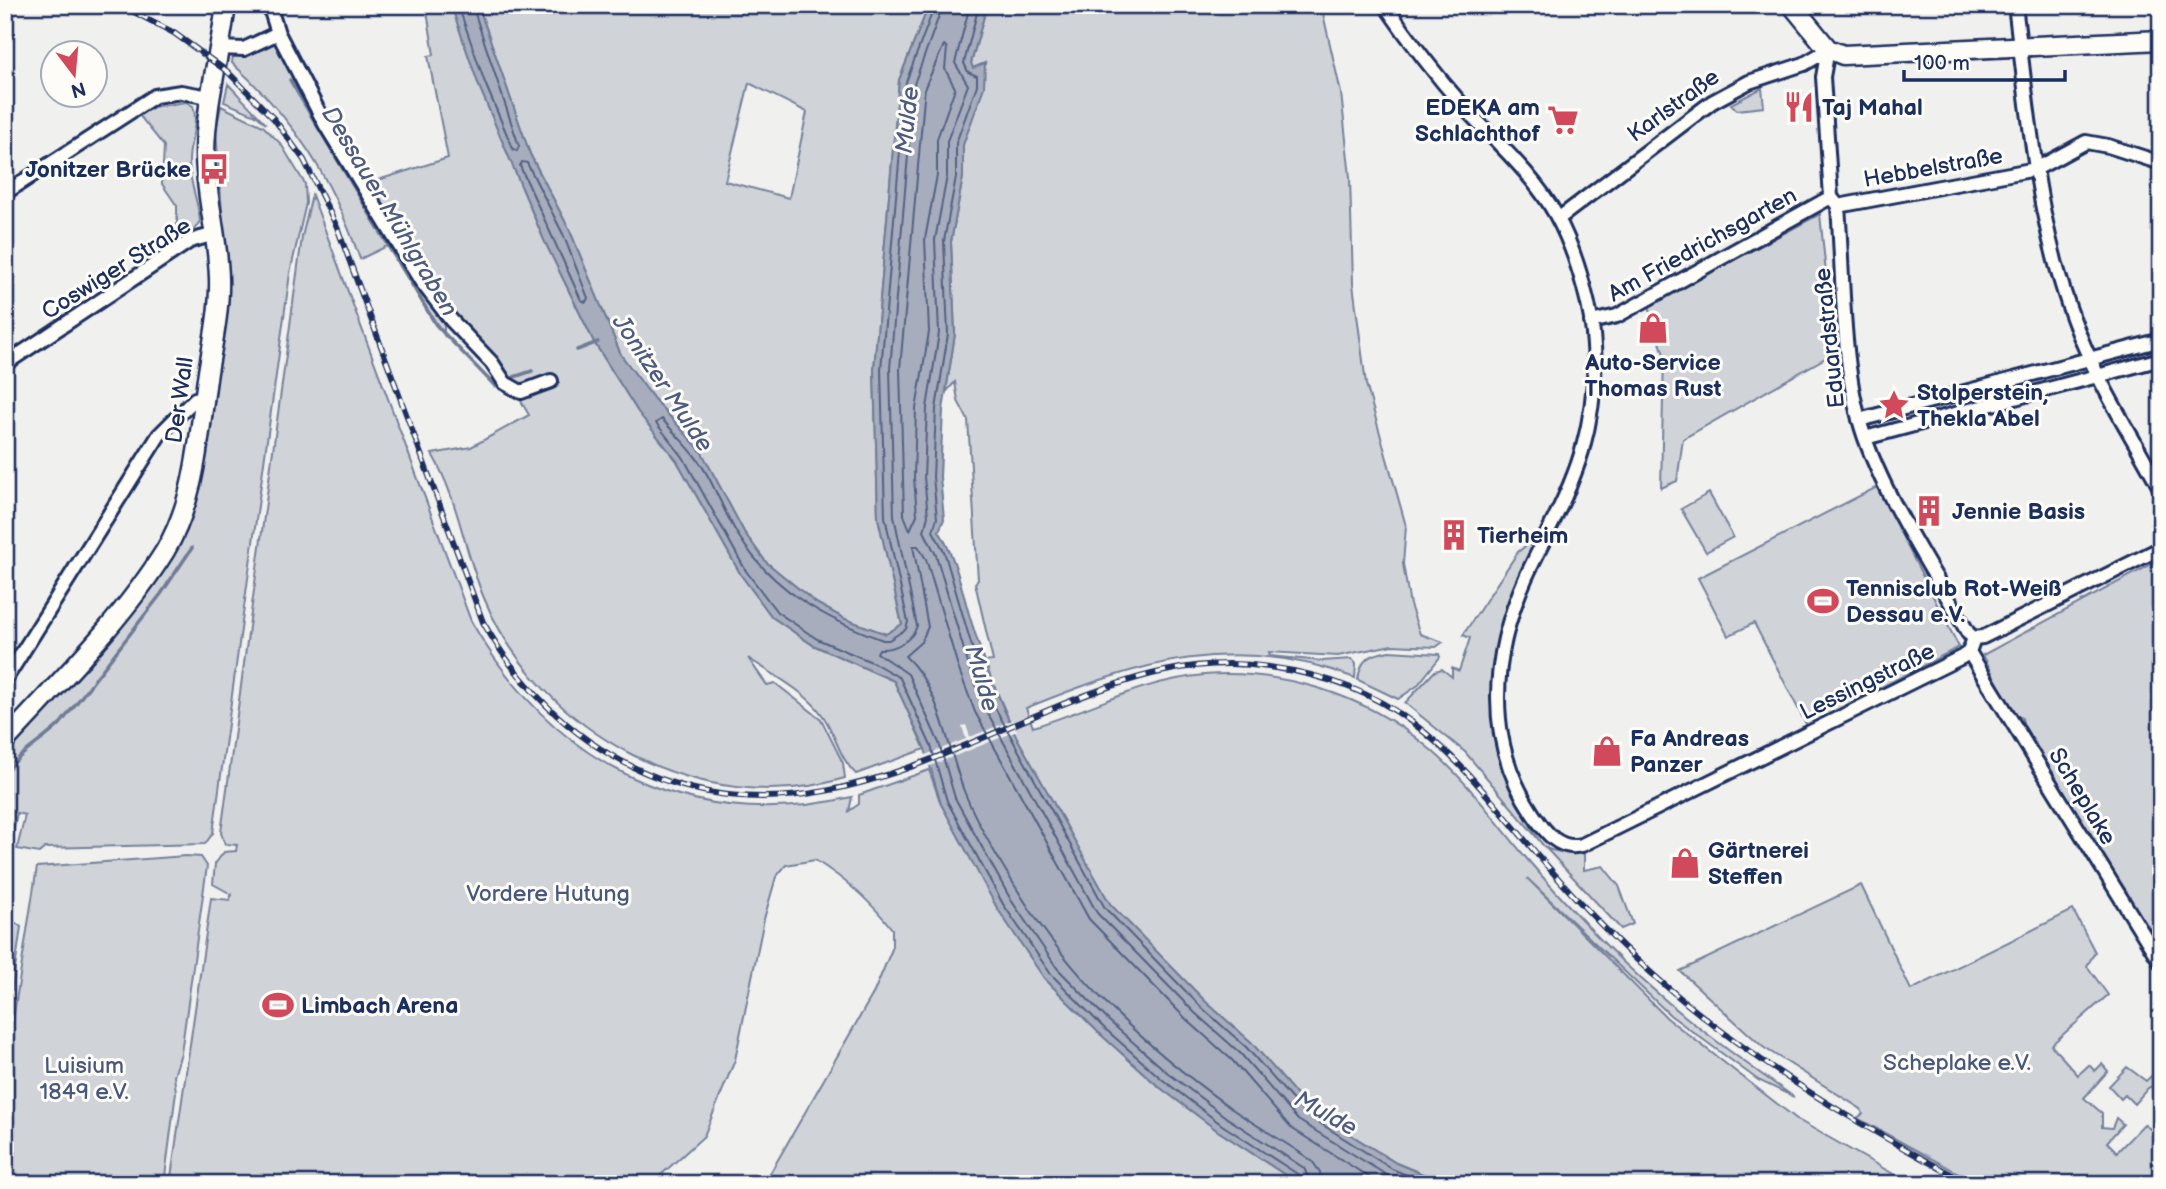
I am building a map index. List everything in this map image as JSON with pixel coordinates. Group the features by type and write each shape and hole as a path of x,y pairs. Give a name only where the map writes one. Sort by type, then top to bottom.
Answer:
{"main road":[{"name":"Der Wall","path":"5,741 72,668 165,551 187,498 205,397 219,293 205,155 226,5"},
{"path":"1799,8 1828,49 1847,56 2161,40"}],"street":[{"path":"269,5 278,33 325,124 439,305 492,362 509,387 521,392 551,381"},
{"name":"Am Friedrichsgarten","path":"1385,5 1447,86 1542,193 1558,219 1577,266 1591,322 1593,390 1581,453 1512,611 1501,650 1497,690 1501,742 1524,800 1552,839 1569,847 1582,845"},
{"path":"2015,5 2036,169 2051,247 2090,359 2161,490"},
{"path":"220,48 244,49 278,33"},
{"name":"Karlstraße","path":"1558,219 1713,102 1749,82 1804,64 1828,49"},
{"name":"Eduardstraße","path":"1828,49 1824,80 1834,202 1859,420 1901,511 1968,633 1974,638"},
{"path":"5,193 155,96 181,92 211,97"},
{"name":"Hebbelstraße","path":"1834,202 2036,169 2086,142 2161,163"},
{"name":"Am Friedrichsgarten","path":"1591,322 1617,316 1834,202"},
{"name":"Coswiger Straße","path":"5,363 190,241 215,234"},
{"path":"1859,420 2161,341"},
{"path":"1865,438 2161,359"},
{"path":"5,680 159,435 195,399 205,397"},
{"path":"1974,638 1983,637 2161,548"},
{"name":"Lessingstraße","path":"1582,845 1969,652 1974,638"},
{"name":"Scheplake","path":"1969,652 2161,963"}],"green space":[{"path":"426,5 451,5 479,86 544,240 594,342 638,412 677,461 741,575 772,617 813,645 894,681 925,749 856,774 816,707 789,684 748,658 767,685 775,683 821,719 843,763 845,778 791,788 737,787 683,776 632,755 585,726 544,689 510,646 484,598 455,507 432,454 471,447 529,415 521,401 525,387 506,381 444,315 444,335 387,246 360,259 337,202 309,152 275,107 232,63 233,55 276,42 359,186 448,158 428,56 434,55"},
{"path":"478,5 929,5 899,80 874,369 878,518 902,625 886,634 845,619 816,603 766,562 744,532 701,451 654,399 621,355 570,231 530,154","holes":["749,83 807,112 789,198 725,181"]},
{"path":"987,5 1321,5 1341,93 1350,177 1353,284 1366,384 1406,526 1403,564 1410,605 1420,634 1443,642 1436,647 1392,645 1338,656 1269,652 1270,656 1322,661 1352,659 1356,664 1355,678 1311,664 1269,657 1228,655 1148,666 1108,677 1026,708 1033,727 1138,689 1204,675 1263,676 1292,681 1349,699 1376,712 1401,727 1440,757 1479,799 1554,890 1646,984 1718,1043 1794,1097 1758,1080 1670,1015 1527,878 1667,1018 1798,1120 1911,1184 1461,1184 1430,1177 1396,1163 1308,1108 1251,1042 1206,1002 1110,904 1016,736 984,662 993,661 975,583 978,580 968,420 958,401 955,382 946,392 955,334 951,242 963,177 963,145 985,63 973,68 971,64"},
{"path":"228,84 266,124 256,115 224,102"},
{"path":"1762,88 1764,107 1737,110 1731,104"},
{"path":"186,102 193,106 195,112 189,161 200,221 194,230 184,236 177,227 177,206 162,184 164,146 139,115 152,107"},
{"path":"221,106 263,126 281,144 305,184 306,203 290,273 213,833 205,844 45,848 39,853 17,849 25,815 17,813 10,846 7,845 10,825 5,814 5,756 77,677 156,582 174,553 192,513 203,468 228,294 216,130"},
{"name":"Vordere Hutung","path":"312,195 471,621 504,671 542,714 584,749 630,777 681,795 735,806 792,806 852,797 849,811 859,804 859,795 929,770 941,804 1044,978 1158,1086 1218,1131 1299,1184 764,1184 874,992 892,949 892,929 884,918 837,875 815,860 786,865 776,877 764,919 735,1060 704,1136 651,1184 170,1184 211,898 230,900 231,894 213,884 215,864 224,852 236,851 237,845 225,844 221,833 302,237"},
{"path":"1820,214 1834,353 1683,439 1677,481 1661,488 1664,355 1649,306"},
{"name":"Tennisclub Rot-Weiß Dessau e.V.","path":"1877,487 1959,647 1807,726 1754,623 1728,636 1698,578"},
{"path":"1709,493 1733,537 1706,552 1681,509"},
{"path":"1529,543 1532,551 1498,646 1492,707 1495,738 1504,770 1538,839 1465,752 1405,703 1435,671 1442,669 1452,677 1452,668 1459,671 1470,638 1463,635 1518,552"},
{"path":"2161,559 2161,957 2121,892 2125,889 2088,837 2084,823 2081,824 2025,731 2022,718 2012,711 1983,655"},
{"path":"1389,651 1439,654 1440,657 1417,686 1398,699 1358,680 1361,667 1367,659"},
{"path":"1543,845 1552,850 1584,854 1584,870 1603,866 1619,886 1633,924 1621,929"},
{"name":"Luisium 1849 e.V.","path":"201,857 207,866 181,1053 174,1076 176,1092 164,1184 5,1184 5,1071 37,867"},
{"name":"Scheplake e.V.","path":"1861,885 1911,990 2073,910 2095,952 2087,966 2108,995 2051,1045 2078,1075 2089,1065 2095,1071 2102,1064 2108,1071 2084,1098 2102,1113 2102,1127 2112,1128 2116,1118 2123,1124 2107,1142 2117,1152 2144,1124 2150,1129 2161,1118 2161,1184 1978,1184 1857,1118 1863,1114 1861,1109 1763,1047 1680,971"},
{"path":"16,923 21,927 12,990 7,992 5,929 10,932"},
{"path":"2127,1067 2146,1081 2161,1067 2161,1082 2148,1088 2134,1104 2125,1095 2121,1099 2109,1086"}],"water":[{"name":"Mulde","path":"451,5 478,5 530,154 570,231 621,355 654,399 701,451 744,532 766,562 816,603 845,619 886,634 902,624 878,518 874,369 899,80 929,5 987,5 971,63 973,68 985,63 984,87 963,145 963,177 951,242 955,334 943,410 940,477 944,519 939,531 955,565 992,681 1016,736 1110,904 1206,1002 1251,1042 1308,1108 1396,1163 1430,1177 1461,1184 1299,1184 1218,1131 1158,1086 1044,978 997,908 941,804 925,749 894,681 813,645 772,617 741,575 677,461 638,412 594,342 544,240 479,86"}],"pier":[{"path":"1012,720 1017,731 925,768 923,756 966,739 962,726 966,725 970,737"}],"waterway":[{"name":"Dessauer Mühlgraben","path":"290,80 436,325 495,386"},
{"name":"Dessauer Mühlgraben","path":"577,350 598,342"},
{"name":"Dessauer Mühlgraben","path":"514,377 532,371"},
{"path":"5,775 24,753 61,723 161,594 192,548"}],"railway":[{"path":"121,5 174,33 228,72 274,119 304,160 337,227 483,622 529,687 587,740 633,767 690,788 745,797 799,795 853,785 905,769 1088,694 1164,671 1215,664 1242,664 1317,677 1359,691 1394,710 1426,734 1455,760 1601,925 1649,971 1737,1043 1850,1117 1969,1184"}],"place":[{"name":"Taj Mahal","path":"1799,107"},
{"name":"EDEKA am Schlachthof","path":"1563,120"},
{"name":"Jonitzer Brücke","path":"214,169"},
{"name":"Auto-Service Thomas Rust","path":"1653,328"},
{"name":"Stolperstein, Thekla Abel","path":"1894,405"},
{"name":"Jennie Basis","path":"1929,511"},
{"name":"Tierheim","path":"1454,535"},
{"name":"Tennisclub Rot-Weiß Dessau e.V.","path":"1823,601"},
{"name":"Fa Andreas Panzer","path":"1607,751"},
{"name":"Gärtnerei Steffen","path":"1685,863"},
{"name":"Limbach Arena","path":"278,1005"}],"water label":[{"name":"Jonitzer Mulde","path":"663,383"}]}
